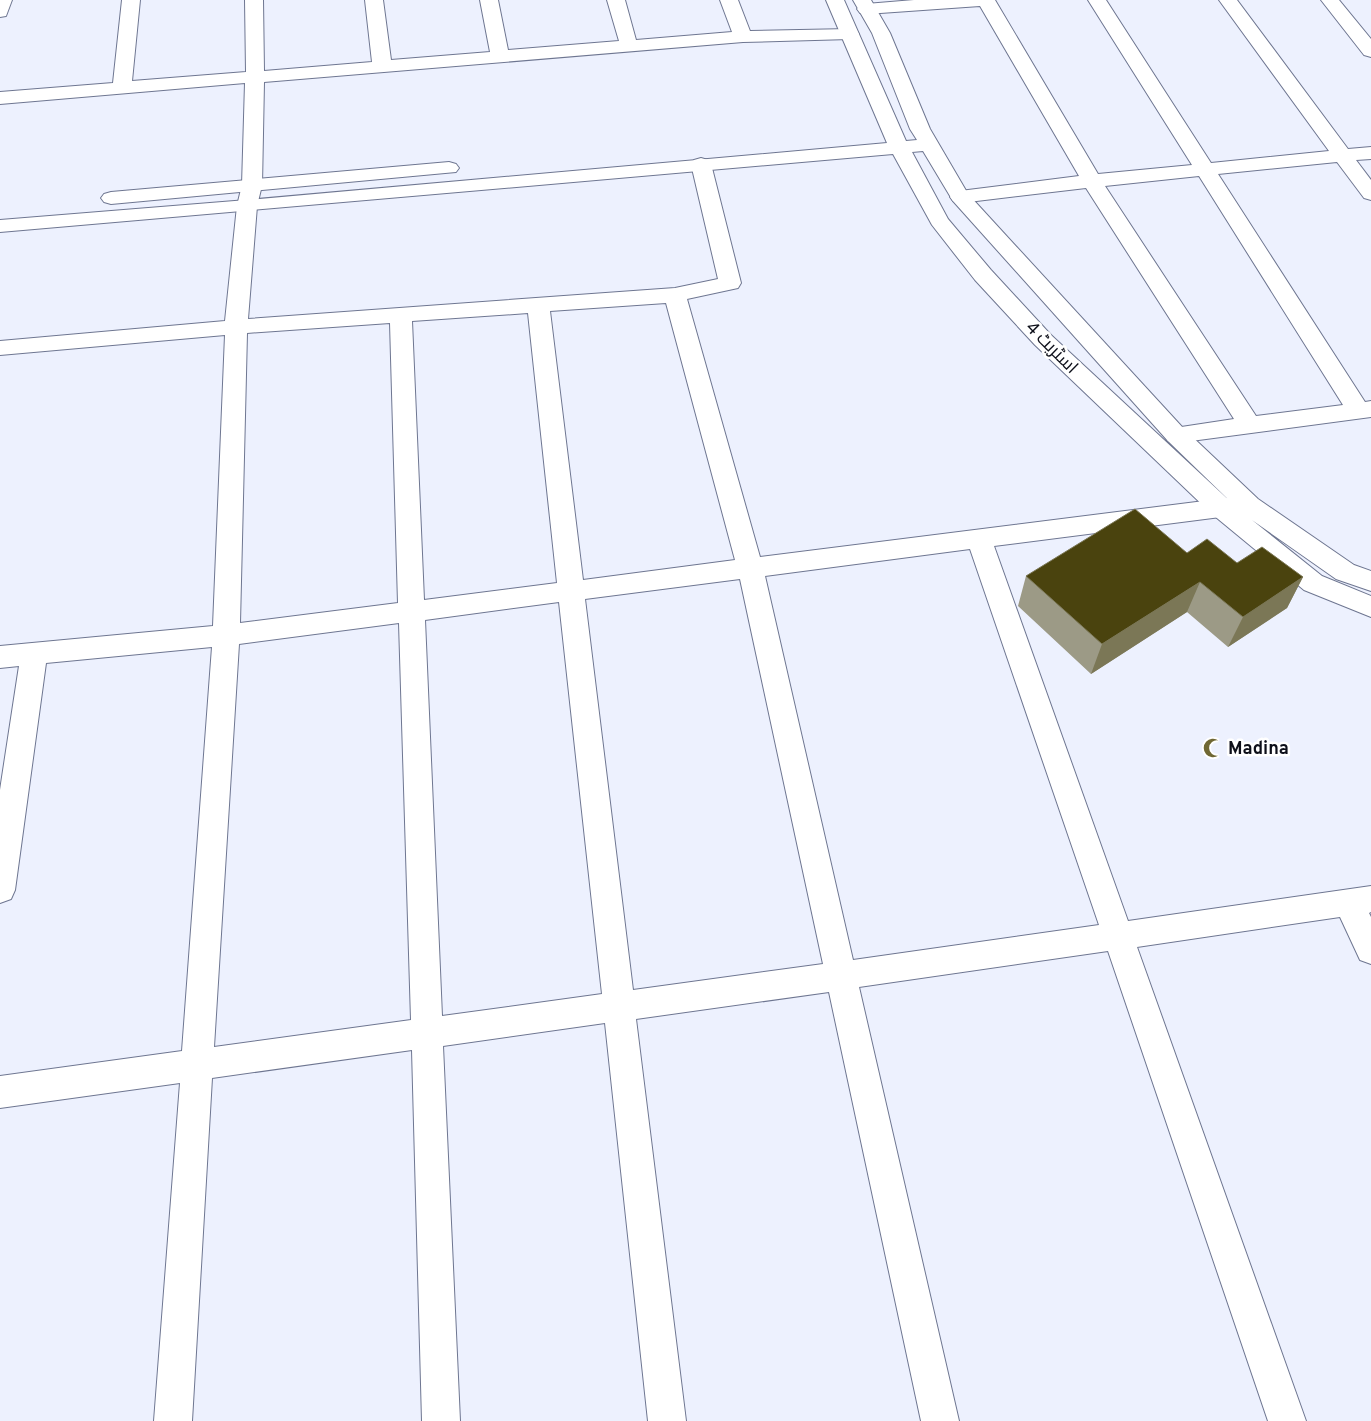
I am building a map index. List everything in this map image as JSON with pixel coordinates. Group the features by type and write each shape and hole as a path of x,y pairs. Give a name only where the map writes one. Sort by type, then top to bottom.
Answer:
{"street":[{"path":"0,12 3,0"},
{"path":"122,87 131,0"},
{"path":"173,1421 226,635 236,327 250,195 255,76 254,0"},
{"path":"374,0 382,66"},
{"path":"488,0 500,56"},
{"path":"616,0 628,46"},
{"path":"729,0 743,37"},
{"name":"اسٹریٹ 4","path":"835,0 895,140 940,221 982,275 1043,340 1222,508 1313,583 1371,607"},
{"path":"864,5 985,0 1092,181 1249,424"},
{"path":"1098,0 1206,170 1365,410 1176,435"},
{"path":"1228,0 1371,194"},
{"path":"1330,0 1371,51"},
{"name":"اسٹریٹ 4","path":"864,5 881,33 925,137 960,197 1176,435 1249,505 1345,572 1371,581"},
{"path":"0,98 743,37 850,34"},
{"path":"0,208 92,200 250,195 701,164 925,137"},
{"path":"618,154 895,140"},
{"path":"960,197 1092,181 1371,153"},
{"path":"0,348 236,327 675,295 730,283 701,164"},
{"path":"0,226 470,166"},
{"path":"675,295 750,568 940,1421"},
{"path":"538,305 667,1421"},
{"path":"401,315 441,1421"},
{"path":"0,657 226,635 1249,505"},
{"path":"979,538 1287,1421"},
{"path":"0,890 34,654"},
{"path":"0,1092 620,1007 1360,901 1371,950"}],"building":[{"path":"1135,509 1187,553 1207,539 1237,563 1262,547 1303,577 1243,617 1200,582 1102,644 1026,576"}],"place":[{"name":"Madina","path":"1213,748"}]}
